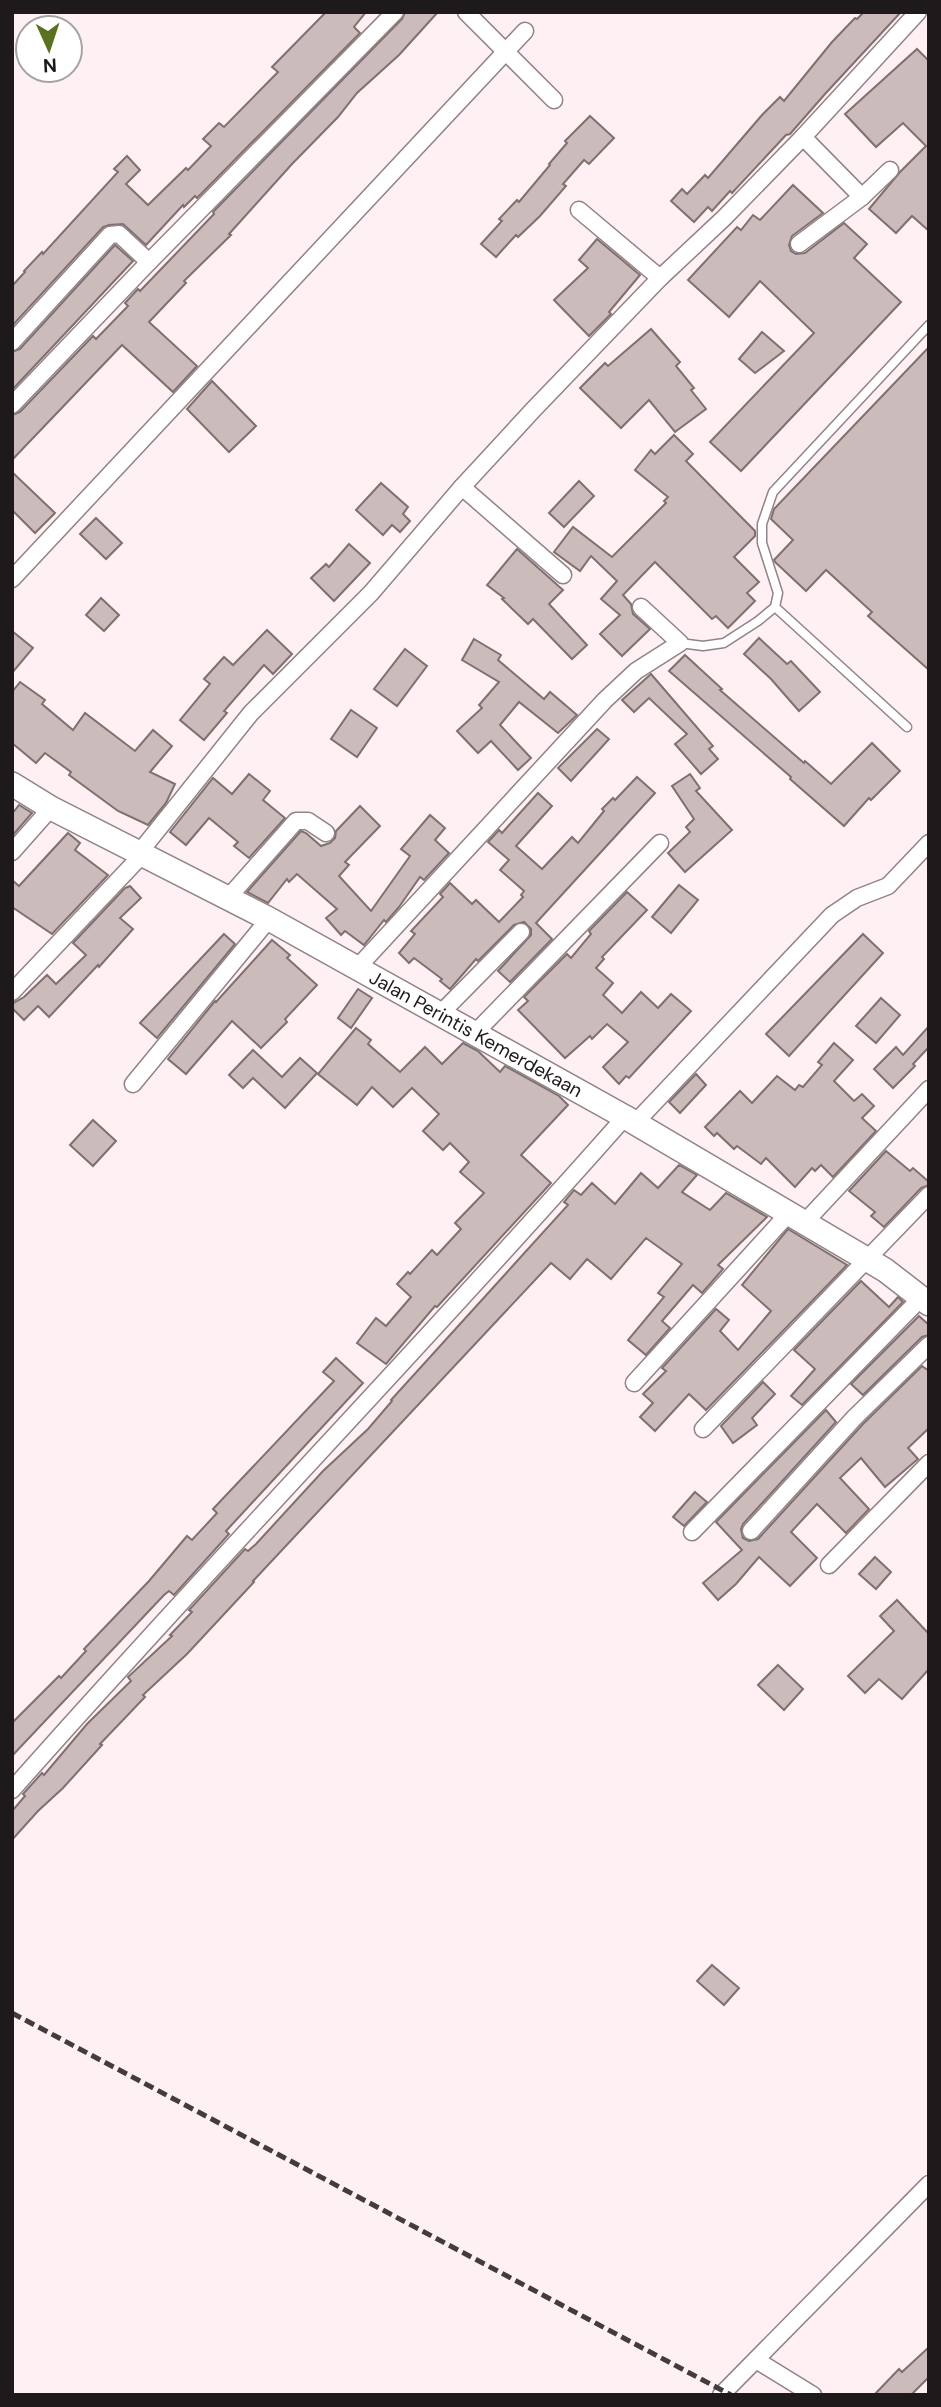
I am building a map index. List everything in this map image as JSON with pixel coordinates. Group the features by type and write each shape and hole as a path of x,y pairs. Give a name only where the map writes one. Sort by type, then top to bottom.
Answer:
{"street":[{"path":"12,405 395,12"},
{"path":"466,12 554,100"},
{"path":"12,992 141,854 251,713 371,593 462,487 660,278 803,137 918,12"},
{"path":"12,579 524,31"},
{"path":"803,137 862,197"},
{"path":"799,244 862,197 890,170"},
{"path":"579,210 660,278"},
{"path":"12,342 110,234 119,234 149,262"},
{"path":"462,487 563,575"},
{"path":"358,968 617,688 636,671 680,643 641,607"},
{"name":"Jalan Perintis Kemerdekaan","path":"12,784 51,808 270,919 441,1013 868,1259 927,1301"},
{"path":"12,852 51,808"},
{"path":"227,899 296,821 308,821 326,833"},
{"path":"475,1033 660,843"},
{"path":"12,1790 130,1656 630,1120 832,915 857,898 888,886 929,843"},
{"path":"133,1084 270,919"},
{"path":"441,1013 521,933"},
{"path":"634,1383 797,1217 929,1089"},
{"path":"703,1429 929,1195"},
{"path":"692,1532 927,1301"},
{"path":"751,1531 855,1417 929,1345"},
{"path":"829,1565 929,1463"},
{"path":"722,2395 929,2183"},
{"path":"756,2360 813,2395"}],"lane":[{"path":"680,643 703,646 724,643 775,607 778,593 762,543 762,524 773,492 929,325"},
{"path":"775,607 908,727"}],"building":[{"path":"326,12 366,12 354,27 360,33 197,198 195,196 184,207 183,205 146,245 123,224 103,227 12,326 12,286 118,172 114,169 127,156 140,170 126,184 148,205 211,146 203,139 219,123 224,127 278,72 272,67"},
{"path":"405,12 438,12 399,55 357,93 229,234 231,235 184,281 186,283 149,322 197,366 173,392 122,345 12,460 12,415 20,412 93,336 96,339 128,306 125,303 138,289 140,291 213,212 402,19"},
{"path":"864,12 901,12 790,134 786,135 732,193 730,191 712,211 708,207 694,222 671,201 682,189 687,194 705,175 708,178 762,115 780,97 784,101 832,42"},
{"path":"917,49 929,61 929,231 912,216 896,233 869,209 926,146 903,123 876,147 845,114"},
{"path":"590,116 614,138 589,164 584,160 540,216 518,237 516,235 496,257 481,244 502,221 499,219 517,200 519,202 550,165 567,143 565,141"},
{"path":"793,185 823,213 792,236 789,245 791,251 796,254 805,253 844,223 867,244 854,258 901,302 741,471 710,442 814,333 760,281 729,317 688,280 737,227 741,230 753,215 760,220"},
{"path":"597,239 640,275 609,312 611,314 589,336 554,300 588,268 579,260"},
{"path":"115,245 133,261 12,390 12,352 20,349"},
{"path":"651,329 680,362 676,366 694,388 691,390 706,409 675,432 649,400 621,428 580,388 605,363 608,366"},
{"path":"762,332 784,351 755,373 739,359"},
{"path":"929,347 929,670 868,616 872,612 826,570 806,591 775,562 793,540 771,519 774,509"},
{"path":"212,381 256,426 229,452 187,409"},
{"path":"674,435 693,454 686,461 755,531 755,536 734,557 759,582 747,593 755,601 728,628 716,616 712,619 655,562 623,595 631,604 633,614 650,629 622,656 600,634 620,615 601,599 617,581 591,556 580,571 554,552 573,527 612,557 666,503 664,501 668,497 635,470 651,450 655,454"},
{"path":"12,472 55,513 35,533 12,510"},
{"path":"579,481 594,496 564,527 549,513"},
{"path":"381,483 408,507 403,514 410,521 400,532 392,525 383,535 356,510"},
{"path":"96,518 122,543 106,559 80,534"},
{"path":"349,544 370,563 334,601 311,578 326,564 329,567"},
{"path":"517,549 563,590 549,604 587,645 572,659 533,619 528,624 502,599 504,598 487,585"},
{"path":"101,598 119,615 104,631 86,615"},
{"path":"267,630 292,654 273,674 264,665 224,711 227,713 204,740 180,720 210,684 204,679 224,657 233,665"},
{"path":"12,631 33,648 12,673"},
{"path":"759,638 787,664 791,661 820,692 799,711 744,654"},
{"path":"474,639 501,655 498,660 544,699 550,692 577,715 558,733 519,702 500,725 531,758 518,770 491,741 478,753 457,731 482,708 479,705 499,682 462,660"},
{"path":"405,649 427,666 397,706 374,689"},
{"path":"685,655 722,689 720,690 831,784 872,743 900,771 871,800 869,798 844,826 669,671"},
{"path":"651,674 713,746 709,749 718,759 701,774 675,744 687,734 649,698 634,712 622,700"},
{"path":"20,682 45,700 42,704 73,730 85,713 135,751 153,730 172,746 150,772 175,784 166,803 148,825 118,811 69,775 71,772 45,753 36,763 12,743 12,692"},
{"path":"351,710 377,728 357,757 331,739"},
{"path":"597,729 609,739 571,781 558,768"},
{"path":"249,774 270,791 263,800 285,818 249,858 234,846 238,842 209,818 186,845 170,832 213,778 232,794"},
{"path":"690,774 700,788 696,791 732,830 685,872 668,853 690,832 686,827 694,819 672,786"},
{"path":"637,777 655,793 536,923 552,939 510,982 498,971 531,935 531,929 524,922 514,925 478,961 476,959 450,989 440,981 442,979 414,958 409,963 399,953 415,934 411,931 443,897 440,894 450,883 472,904 476,900 499,922 523,897 521,895 524,891 500,870 509,860 488,842 499,830 502,833 538,793 552,806 516,846 542,869 572,837 578,843 604,811 602,809 613,798 615,800"},
{"path":"19,805 32,813 12,836 12,814"},
{"path":"360,806 380,826 345,862 349,865 339,876 371,911 410,856 401,849 430,815 445,828 435,840 449,853 424,880 420,877 399,907 386,922 384,920 364,945 345,931 341,935 326,918 337,909 297,874 289,882 287,879 268,903 247,892 301,831 321,846 330,843 335,838 336,831"},
{"path":"68,833 80,843 75,850 108,875 52,934 12,907 12,880 19,886"},
{"path":"679,885 698,900 671,933 652,917"},
{"path":"130,886 141,898 120,918 133,929 49,1017 38,1006 24,1020 12,1008 12,1004 24,997 47,975 56,984 86,955 73,943 125,888"},
{"path":"627,892 647,910 602,957 604,959 596,968 613,983 603,995 622,1013 641,992 658,1008 671,994 691,1011 629,1078 626,1076 619,1084 603,1067 628,1042 607,1024 592,1039 590,1036 565,1058 518,1010 528,1001 524,997 567,954 571,958 591,934 589,931"},
{"path":"224,934 235,944 157,1038 140,1023"},
{"path":"863,934 883,953 789,1056 766,1034"},
{"path":"272,940 290,955 287,958 317,985 285,1019 287,1022 261,1048 232,1021 186,1074 168,1059 215,1001"},
{"path":"358,989 372,998 351,1028 338,1018"},
{"path":"881,998 900,1015 876,1043 856,1026"},
{"path":"929,1026 929,1047 893,1088 874,1069 896,1047 903,1055"},
{"path":"356,1028 371,1040 368,1044 400,1072 425,1047 442,1064 463,1043 478,1051 500,1072 505,1066 559,1096 568,1105 521,1155 551,1183 437,1307 435,1306 386,1364 357,1343 376,1318 386,1326 411,1297 397,1284 432,1250 437,1255 461,1229 455,1223 484,1193 460,1172 469,1162 450,1143 443,1150 423,1131 439,1114 412,1088 393,1107 372,1087 357,1105 318,1074"},
{"path":"834,1043 853,1060 834,1081 854,1101 862,1094 874,1106 862,1118 876,1131 833,1177 821,1165 815,1171 812,1168 795,1187 766,1158 761,1164 737,1146 734,1149 717,1133 714,1136 705,1127 740,1091 752,1103 777,1076 795,1090 799,1085 803,1087 822,1065 818,1062"},
{"path":"253,1050 282,1077 300,1058 317,1073 285,1108 253,1078 243,1088 229,1075"},
{"path":"696,1074 706,1085 680,1113 669,1102"},
{"path":"93,1120 116,1141 93,1166 70,1145"},
{"path":"886,1151 910,1171 913,1168 929,1185 921,1188 884,1227 871,1216 875,1212 849,1191"},
{"path":"679,1165 697,1175 682,1192 710,1210 726,1193 767,1217 718,1265 723,1269 702,1293 693,1285 662,1321 670,1328 646,1355 628,1340 664,1297 658,1293 682,1264 646,1238 611,1279 587,1259 570,1279 551,1263 187,1654 143,1695 145,1697 100,1744 102,1745 12,1840 12,1811 25,1796 23,1794 131,1681 128,1677 172,1636 170,1635 192,1612 189,1610 245,1549 248,1551 256,1544 323,1471 368,1429 391,1400 568,1205 564,1202 574,1190 581,1195 592,1183 615,1204 641,1173 658,1188"},
{"path":"788,1229 847,1265 706,1410 689,1394 655,1431 640,1417 653,1403 643,1394 666,1371 662,1368 716,1309 729,1320 720,1331 738,1350 771,1311 742,1285"},
{"path":"861,1281 889,1307 898,1297 903,1302 802,1405 791,1396 815,1369 794,1350"},
{"path":"919,1316 929,1325 929,1335 922,1337 863,1395 851,1384"},
{"path":"336,1358 363,1383 226,1531 229,1534 174,1595 169,1591 164,1595 12,1756 12,1723 59,1676 61,1678 187,1536 192,1540 217,1513 213,1509 334,1381 323,1372"},
{"path":"922,1366 929,1371 929,1428 908,1448 918,1459 885,1487 861,1458 840,1478 869,1509 846,1533 817,1504 791,1532 817,1558 790,1586 759,1557 718,1600 703,1583 742,1550 716,1522 826,1410 836,1422 743,1524 743,1538 749,1541 758,1539 863,1424"},
{"path":"763,1382 775,1394 752,1418 757,1425 733,1443 721,1426"},
{"path":"695,1492 707,1502 684,1526 673,1517"},
{"path":"875,1557 891,1572 876,1589 859,1574"},
{"path":"897,1600 929,1634 929,1669 902,1699 879,1679 865,1693 848,1676 894,1631 880,1616"},
{"path":"778,1665 803,1689 784,1710 758,1685"},
{"path":"712,1965 739,1988 724,2005 697,1981"},
{"path":"929,2347 929,2377 911,2395 874,2395 899,2369 902,2372"}],"railway":[{"path":"12,2013 731,2395"}]}
